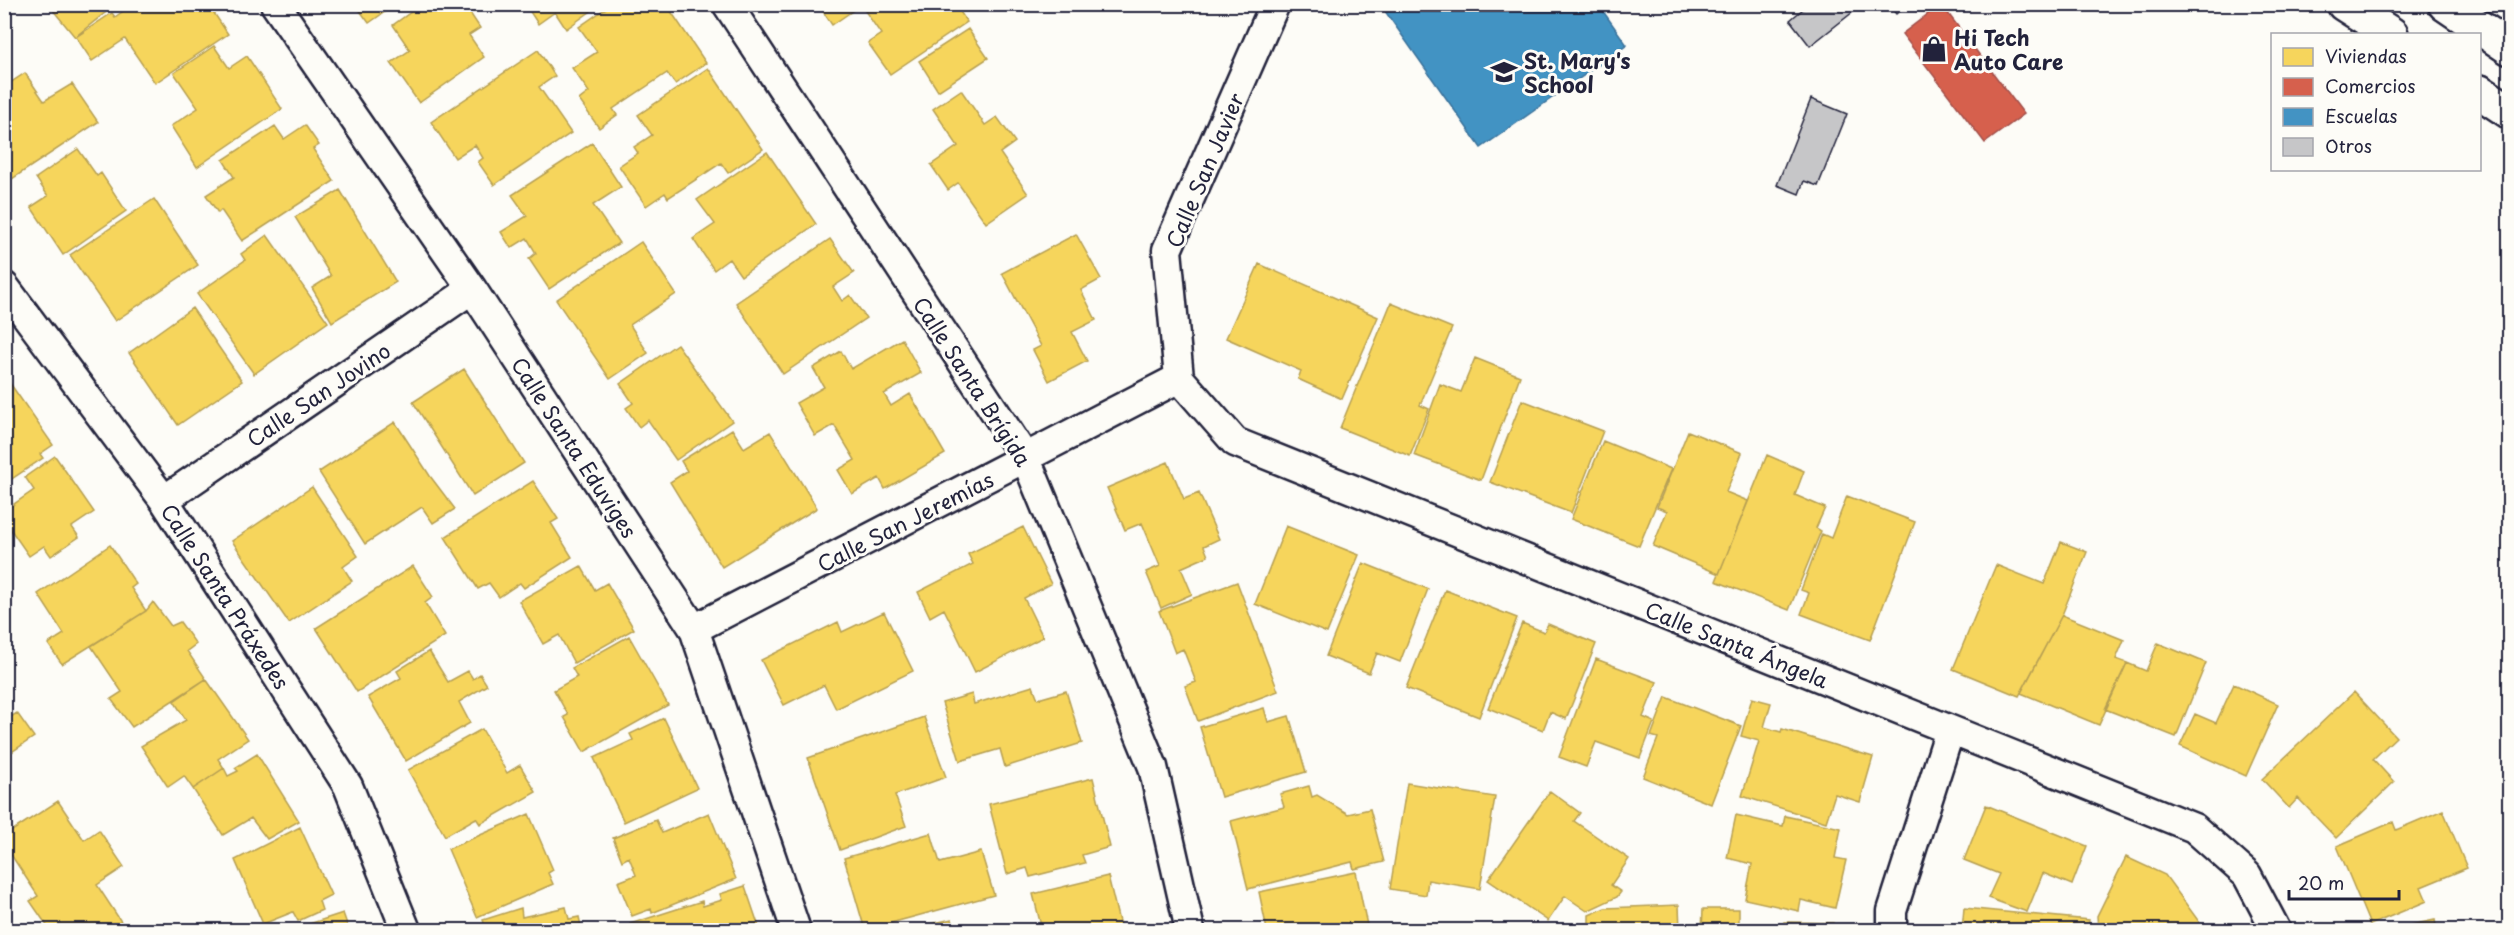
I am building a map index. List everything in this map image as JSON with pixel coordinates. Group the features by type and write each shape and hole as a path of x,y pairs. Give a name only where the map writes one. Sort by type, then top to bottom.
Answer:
{"main road":[{"path":"2344,4 2389,33"},
{"path":"2445,4 2510,48"},
{"path":"2481,93 2510,112"}],"street":[{"name":"Calle Santa Eduviges","path":"275,4 472,289 693,629 796,930"},
{"name":"Calle Santa Brígida","path":"727,4 1026,459 1153,767 1190,930"},
{"name":"Calle San Javier","path":"1179,378 1167,250 1275,4"},
{"name":"Calle Santa Práxedes","path":"4,286 164,500 348,786 406,930"},
{"name":"Calle San Jovino","path":"164,500 472,289"},
{"name":"Calle San Jeremías","path":"693,629 1179,378"},
{"name":"Calle Santa Ángela","path":"1179,378 1235,442 2194,828 2247,875 2276,930"},
{"path":"1892,930 1892,910 1950,730"}],"building: Viviendas":[{"path":"48,4 100,4 106,12 75,37"},
{"path":"133,4 208,4 228,34 155,83 125,39 92,61 76,37 112,13 115,17"},
{"path":"355,4 396,4 369,23"},
{"path":"422,4 464,4 480,28 469,35 484,57 419,103 391,63 410,50 393,25"},
{"path":"525,4 601,4 566,29 555,12 538,24"},
{"path":"612,4 666,4 706,63 675,84 667,73 613,109 617,115 599,128 579,100 589,92 572,68 597,52 579,27"},
{"path":"818,4 955,4 967,22 890,74 868,43 881,34 861,5 832,25"},
{"path":"968,29 988,58 938,91 919,61"},
{"path":"214,46 229,68 247,56 282,109 197,167 171,126 198,108 174,73"},
{"path":"538,50 555,76 539,87 571,133 494,185 478,162 483,158 475,145 455,158 431,122"},
{"path":"708,68 763,149 728,173 721,163 668,198 665,193 646,206 619,166 638,153 634,147 652,135 638,115"},
{"path":"25,73 44,101 72,84 98,122 12,179 4,167 4,87"},
{"path":"961,90 985,125 997,117 1015,142 1000,153 1028,194 986,223 958,183 948,190 931,165 958,146 933,109"},
{"path":"305,125 319,145 313,149 334,181 242,241 221,210 218,213 206,195 234,177 223,160 275,126 284,139"},
{"path":"592,143 621,187 593,205 619,243 549,289 529,259 536,253 527,238 511,248 501,232 527,216 512,195"},
{"path":"78,149 97,176 101,173 126,211 63,255 31,207 48,196 36,178"},
{"path":"767,152 816,224 741,276 729,259 714,270 693,239 715,224 697,200"},
{"path":"340,190 396,282 332,322 312,288 331,276 295,217"},
{"path":"154,199 198,265 115,321 70,255"},
{"path":"1076,234 1101,279 1081,290 1096,320 1072,332 1087,361 1049,381 1033,350 1041,346 1002,273"},
{"path":"267,235 328,322 254,374 197,294 245,260 241,254"},
{"path":"830,239 854,273 833,287 842,301 850,295 866,318 783,374 736,303"},
{"path":"641,242 676,294 630,325 648,353 610,379 556,300"},
{"path":"1259,264 1378,317 1342,399 1298,379 1301,371 1226,338"},
{"path":"1391,303 1452,328 1420,405 1429,409 1410,456 1340,428"},
{"path":"192,308 242,381 178,425 129,353"},
{"path":"902,339 921,373 884,394 891,406 910,394 945,454 885,489 879,478 852,494 838,470 855,460 834,425 815,436 796,403 824,387 813,368 841,351 851,369"},
{"path":"677,344 732,421 676,460 648,420 639,427 626,408 633,403 620,384"},
{"path":"1475,358 1520,376 1481,480 1414,455 1440,384 1461,392"},
{"path":"464,369 524,463 473,496 413,402"},
{"path":"7,379 53,445 40,454 43,458 4,484 4,381"},
{"path":"1522,400 1603,431 1571,513 1490,482"},
{"path":"395,422 430,476 455,509 433,523 422,507 365,544 319,472"},
{"path":"732,429 744,448 770,432 817,508 722,567 670,482 687,471 681,461"},
{"path":"1688,431 1742,453 1726,492 1748,501 1719,574 1653,546 1667,511 1657,507"},
{"path":"1603,441 1671,469 1639,546 1571,519"},
{"path":"1767,455 1804,471 1795,495 1825,508 1816,528 1821,531 1789,610 1716,581"},
{"path":"55,456 94,512 72,527 79,537 51,556 44,546 29,556 4,520 4,511 34,490 25,477"},
{"path":"1168,462 1184,499 1199,493 1219,539 1204,546 1208,556 1181,568 1192,594 1161,608 1146,572 1160,566 1142,523 1125,530 1107,488"},
{"path":"533,481 558,519 551,523 572,557 524,588 520,583 499,597 489,583 478,589 445,537"},
{"path":"312,487 358,556 343,567 352,581 289,623 232,541"},
{"path":"1847,496 1915,522 1870,640 1801,614 1809,593 1801,590 1822,534 1831,538"},
{"path":"1286,526 1359,555 1327,633 1255,604"},
{"path":"1023,527 1051,584 1024,598 1043,637 975,672 944,609 930,617 918,592 973,564 968,554"},
{"path":"2061,542 2087,552 2062,615 2019,696 1953,669 1996,565 2044,584"},
{"path":"110,545 136,584 131,588 146,611 62,664 48,644 64,634 38,594"},
{"path":"1363,563 1428,589 1400,662 1377,653 1369,673 1326,656"},
{"path":"413,566 433,597 425,603 445,636 357,692 316,628"},
{"path":"581,566 595,590 607,583 634,629 574,663 559,635 543,644 519,601"},
{"path":"1237,582 1278,691 1198,721 1185,686 1196,682 1183,649 1175,653 1159,611"},
{"path":"1445,590 1517,618 1479,717 1406,688"},
{"path":"153,602 171,626 180,622 196,644 187,651 206,679 132,727 111,699 122,692 91,646 146,611"},
{"path":"884,612 913,671 836,709 824,685 784,705 761,660 838,622 842,632"},
{"path":"2062,615 2124,640 2116,659 2127,663 2099,725 2021,693"},
{"path":"1522,623 1544,632 1548,624 1596,644 1566,719 1550,712 1543,730 1488,708"},
{"path":"629,636 668,705 584,752 564,717 568,715 554,690 577,677 572,668"},
{"path":"2158,643 2206,663 2176,737 2105,709 2127,663 2146,671"},
{"path":"429,651 448,682 468,671 473,679 480,674 487,685 459,702 470,723 406,761 368,697 401,678 397,671"},
{"path":"1596,659 1657,682 1643,717 1654,722 1640,758 1596,742 1586,767 1559,757"},
{"path":"206,679 248,739 218,759 224,768 193,789 184,776 168,787 141,746 186,720 174,701"},
{"path":"2234,684 2278,704 2246,776 2180,746 2195,714 2216,723"},
{"path":"1033,686 1038,699 1066,691 1082,743 1005,767 1000,749 960,761 942,703 972,694 974,704"},
{"path":"2354,692 2396,737 2373,759 2394,782 2336,838 2298,798 2289,808 2262,779"},
{"path":"1666,697 1741,726 1711,804 1643,777 1658,738 1651,736"},
{"path":"1752,698 1771,703 1764,727 1781,732 1782,729 1873,757 1860,802 1835,794 1826,822 1742,796 1759,741 1741,736"},
{"path":"1264,708 1268,722 1289,716 1306,772 1221,797 1200,727"},
{"path":"4,711 9,718 17,713 34,737 4,757"},
{"path":"924,717 946,777 895,795 906,826 840,850 808,758"},
{"path":"664,718 697,788 624,822 594,758 633,740 630,734"},
{"path":"482,729 507,773 520,765 536,792 480,824 476,818 445,836 408,770"},
{"path":"257,754 299,821 267,839 251,818 223,835 193,789 224,768 228,776 238,771 235,768"},
{"path":"1093,778 1110,847 1082,855 1085,863 1030,877 1027,868 1007,874 989,804"},
{"path":"1407,783 1495,797 1480,889 1428,880 1426,895 1390,889"},
{"path":"1309,786 1312,797 1317,795 1348,814 1370,809 1384,862 1354,869 1352,862 1248,889 1231,821 1284,807 1280,794"},
{"path":"1550,791 1580,813 1574,821 1629,859 1611,885 1621,892 1617,897 1587,911 1565,896 1548,921 1488,880"},
{"path":"58,801 84,840 99,830 124,867 97,885 122,923 110,930 50,930 30,901 38,896 4,844 4,836"},
{"path":"1986,805 2087,846 2072,885 2043,873 2027,912 1988,898 1999,874 1964,860"},
{"path":"2443,810 2467,868 2421,887 2427,901 2370,925 2337,846 2393,822 2396,830"},
{"path":"709,813 736,879 652,913 651,909 632,916 618,882 636,875 629,857 622,861 613,838 656,820 662,833"},
{"path":"529,814 553,870 548,873 553,884 477,917 448,849"},
{"path":"1736,815 1783,826 1785,816 1841,828 1835,858 1846,860 1835,908 1801,900 1799,911 1745,899 1752,864 1727,858"},
{"path":"300,827 331,895 319,901 322,910 298,921 293,912 263,924 235,860"},
{"path":"931,833 940,863 981,852 994,895 865,930 844,858"},
{"path":"2126,857 2165,875 2205,930 2098,930 2097,916"},
{"path":"1356,872 1368,930 1267,930 1259,892"},
{"path":"1108,876 1121,930 1042,930 1033,894"},
{"path":"745,886 760,930 632,930 630,924 702,901 703,906 722,900 720,894"},
{"path":"1679,905 1680,930 1589,930 1589,915 1605,908"},
{"path":"566,907 569,919 579,917 582,930 486,930 483,920 521,908 522,917"},
{"path":"1964,908 2089,920 2088,930 1962,930"},
{"path":"1703,909 1739,909 1739,930 1702,930"},
{"path":"343,913 349,930 291,930"},
{"path":"952,919 955,930 905,930"},
{"path":"2435,920 2437,930 2387,930"},
{"path":"1784,922 1833,923 1833,930 1783,930"}],"building: Comercios":[{"path":"1941,4 2024,114 1985,143 1902,34"}],"building: Escuelas":[{"path":"1380,4 1598,4 1627,45 1481,148"}],"building: Otros":[{"path":"1809,4 1863,4 1810,46 1790,20"},
{"path":"1888,4 1908,4 1896,14"},
{"path":"1811,99 1847,114 1818,186 1804,181 1799,194 1777,185"}],"place":[{"name":"Hi Tech Auto Care","path":"1934,49"},
{"name":"St. Mary's School","path":"1504,72"}]}
